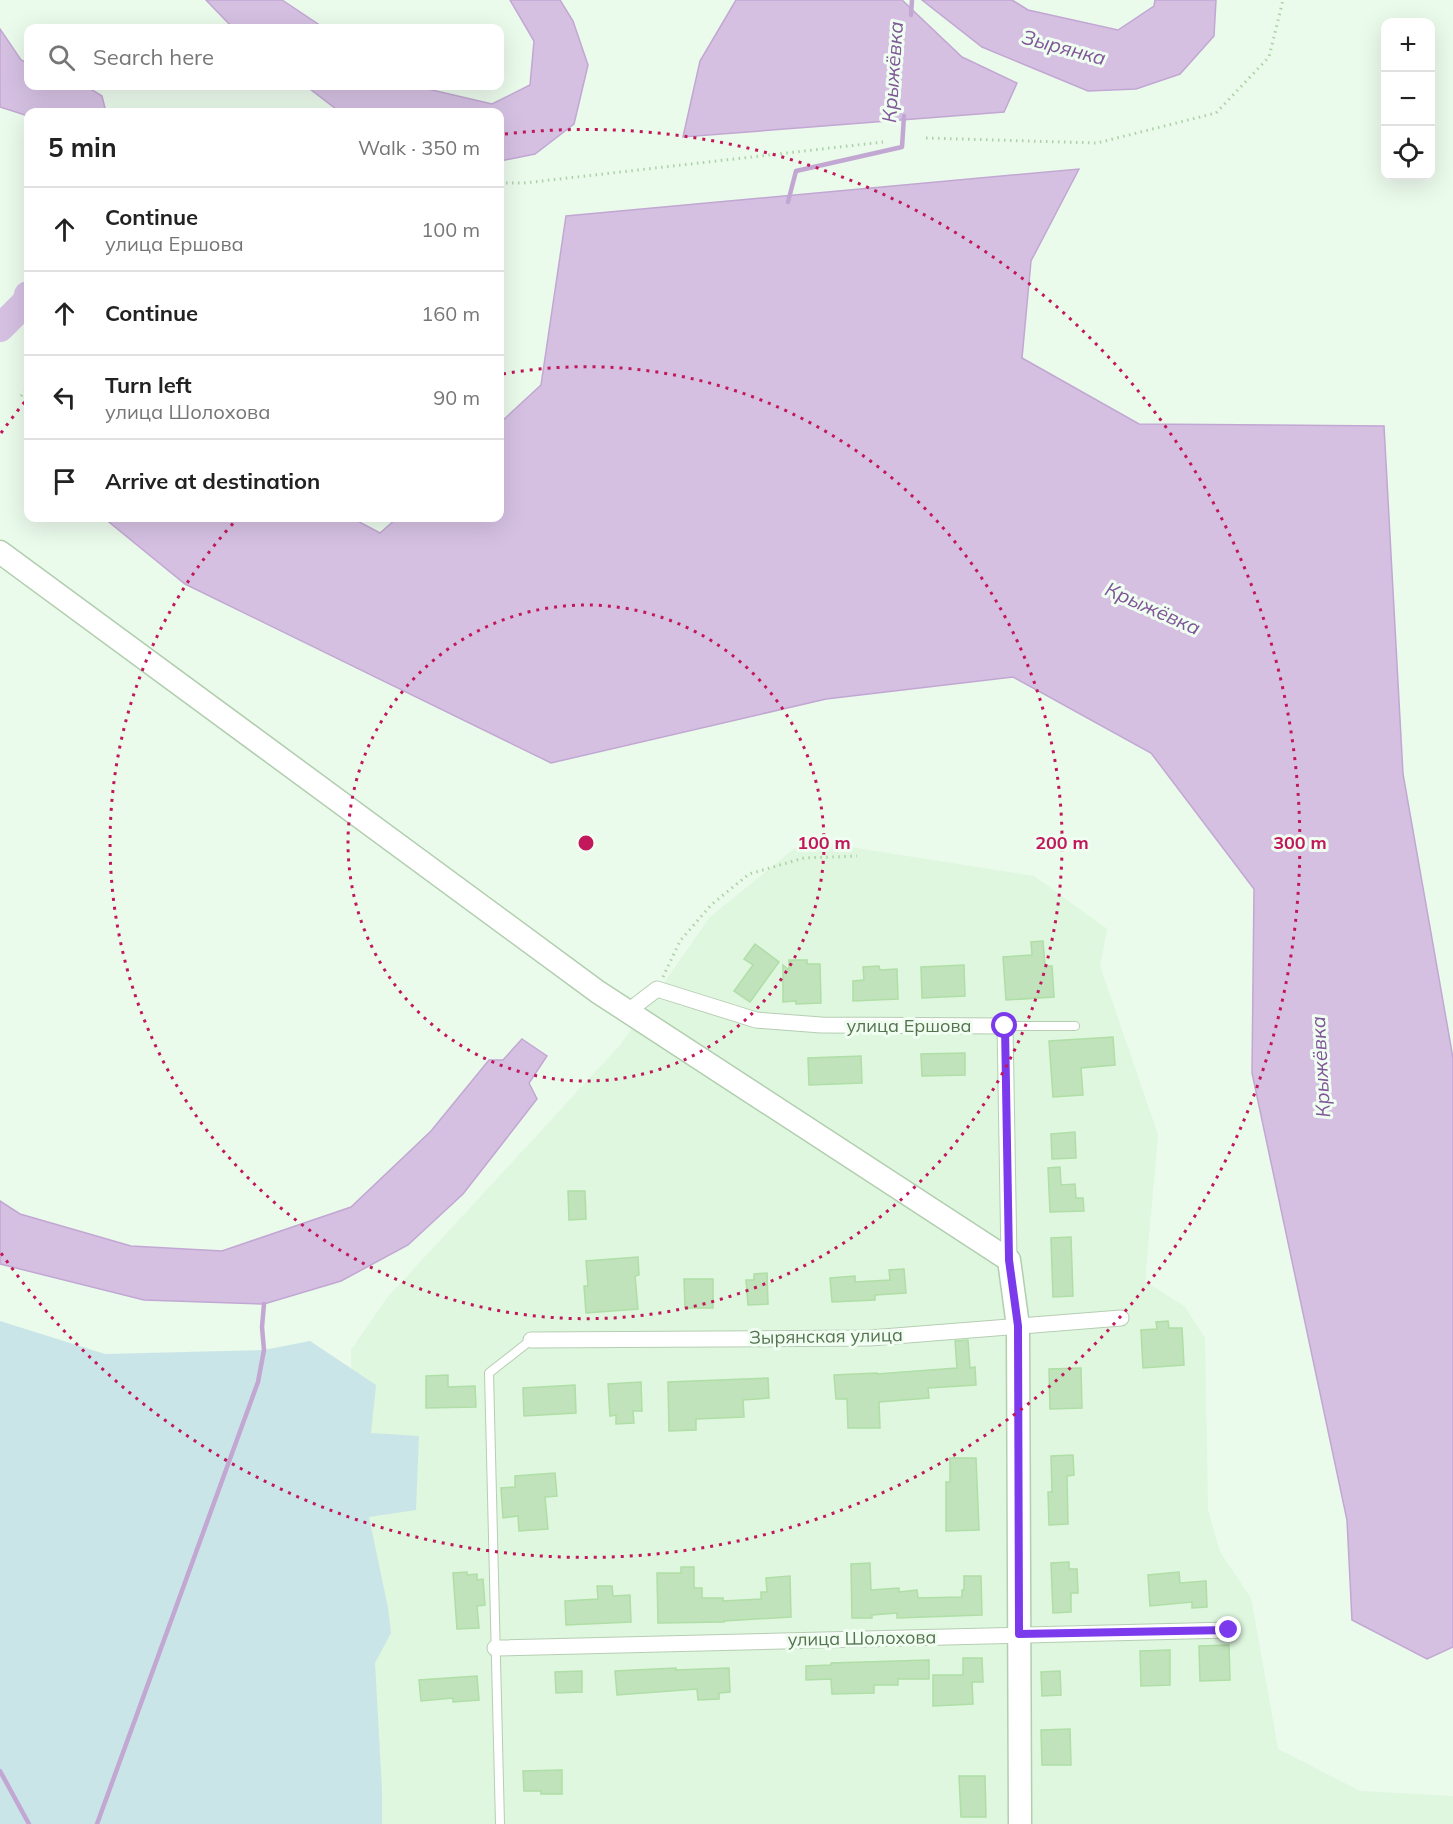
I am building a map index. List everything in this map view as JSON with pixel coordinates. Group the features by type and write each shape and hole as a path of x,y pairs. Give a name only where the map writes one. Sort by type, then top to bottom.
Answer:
{"main road":[{"path":"0,552 598,992 1009,1260 1018,1326 1020,1824"}],"street":[{"path":"627,1012 657,989"},
{"name":"улица Ершова","path":"657,989 756,1020 821,1025 1005,1026"},
{"path":"1005,1026 1009,1260"},
{"name":"Зырянская улица","path":"531,1340 870,1338 1121,1318"},
{"name":"улица Шолохова","path":"495,1648 1229,1630"}],"lane":[{"path":"1005,1026 1075,1026"},
{"path":"500,1824 489,1374 531,1340"}],"path":[{"path":"926,138 1097,143 1216,113 1269,57 1283,0"},
{"path":"504,183 524,183 883,142"},
{"path":"21,396 24,392"},
{"path":"657,989 681,941 711,905 749,874 804,858 856,856"}],"shaded area":[{"path":"805,840 1034,876 1107,929 1100,966 1158,1135 1145,1281 1185,1307 1205,1338 1208,1510 1220,1552 1251,1598 1278,1749 1360,1791 1453,1796 1453,1824 364,1824 351,1350 387,1298 621,1044 710,917"},
{"path":"0,1321 105,1354 264,1350 310,1341 376,1385 371,1433 419,1436 416,1510 369,1517 391,1633 375,1663 382,1824 0,1824"}],"water":[{"path":"206,0 282,0 318,24 229,24"},
{"path":"510,0 560,0 573,21 588,65 574,124 535,154 504,160 504,108 335,108 311,90 432,90 492,104 530,85 534,41"},
{"path":"736,0 902,0 962,57 1017,83 1004,112 683,137 700,61"},
{"path":"922,0 1012,0 1028,10 1118,30 1154,6 1155,0 1216,0 1214,36 1180,74 1136,89 1088,91 982,47"},
{"path":"0,29 24,61 24,90 92,90 102,96 105,108 24,108 24,115 0,107"},
{"path":"1079,169 1031,261 1022,358 1139,424 1384,426 1403,774 1453,1058 1453,1647 1427,1659 1352,1620 1347,1520 1252,1073 1254,889 1151,753 1013,677 826,699 551,763 185,584 109,522 359,522 380,533 392,522 504,522 504,419 541,385 566,216"},
{"path":"522,1039 547,1056 529,1083 537,1099 463,1194 408,1245 341,1281 264,1304 144,1300 0,1264 0,1201 20,1214 131,1246 222,1251 351,1207 431,1131 489,1060 503,1060"}],"building":[{"path":"1043,941 1045,966 1052,966 1054,997 1006,1000 1003,957 1032,955 1031,942"},
{"path":"755,944 779,962 750,1002 734,991 753,965 744,959"},
{"path":"789,960 807,960 807,964 820,964 821,1003 783,1002 783,965 789,970"},
{"path":"964,965 965,996 922,998 921,967"},
{"path":"879,966 880,970 897,969 898,999 853,1001 853,981 864,980 863,967"},
{"path":"1113,1037 1115,1065 1081,1068 1083,1095 1053,1097 1049,1041"},
{"path":"965,1053 965,1075 922,1076 921,1054"},
{"path":"861,1056 862,1083 809,1085 808,1058"},
{"path":"1075,1132 1076,1158 1052,1159 1051,1134"},
{"path":"1060,1167 1061,1185 1075,1184 1076,1198 1083,1198 1084,1211 1050,1212 1048,1168"},
{"path":"568,1191 585,1191 586,1219 569,1220"},
{"path":"1071,1237 1073,1296 1053,1297 1051,1238"},
{"path":"638,1257 639,1275 635,1276 638,1309 586,1313 584,1286 588,1286 586,1261"},
{"path":"904,1269 906,1293 875,1295 875,1300 832,1302 830,1278 855,1276 855,1282 890,1280 889,1270"},
{"path":"767,1273 768,1304 748,1305 746,1280 754,1280 754,1274"},
{"path":"684,1279 713,1279 713,1308 685,1308"},
{"path":"1168,1321 1169,1328 1182,1328 1184,1365 1143,1368 1141,1330 1157,1329 1156,1322"},
{"path":"968,1340 970,1368 975,1367 976,1385 928,1388 929,1398 879,1402 880,1428 848,1428 847,1399 836,1399 834,1375 957,1368 955,1341"},
{"path":"1081,1368 1082,1408 1050,1409 1049,1369"},
{"path":"448,1375 448,1387 475,1386 476,1407 426,1408 426,1376"},
{"path":"768,1378 769,1398 743,1400 744,1417 696,1419 696,1430 669,1431 668,1382"},
{"path":"641,1382 642,1411 633,1411 634,1423 616,1424 616,1415 610,1416 608,1384"},
{"path":"575,1385 576,1413 524,1416 523,1388"},
{"path":"1073,1455 1074,1475 1067,1476 1068,1524 1049,1525 1048,1492 1052,1492 1051,1456"},
{"path":"950,1458 976,1458 979,1530 946,1531 946,1482 950,1482"},
{"path":"555,1473 557,1496 545,1497 548,1529 519,1531 518,1516 503,1518 501,1488 515,1487 515,1476"},
{"path":"1069,1562 1069,1569 1077,1569 1078,1593 1071,1593 1071,1612 1053,1613 1051,1563"},
{"path":"870,1563 871,1590 899,1588 899,1592 917,1590 918,1598 962,1597 964,1576 981,1576 982,1615 897,1618 897,1613 872,1615 872,1618 852,1618 851,1564"},
{"path":"681,1567 694,1567 694,1588 702,1588 702,1598 723,1598 723,1601 761,1599 761,1592 767,1592 766,1578 790,1576 791,1617 724,1622 658,1623 657,1573 681,1573"},
{"path":"467,1572 467,1575 477,1574 477,1580 483,1579 485,1605 477,1606 479,1628 457,1629 453,1573"},
{"path":"1179,1572 1180,1583 1206,1581 1207,1607 1192,1608 1192,1602 1150,1606 1148,1575"},
{"path":"597,1586 612,1586 613,1596 630,1595 631,1622 566,1625 565,1601 598,1599"},
{"path":"1229,1645 1230,1680 1200,1681 1199,1646"},
{"path":"1170,1650 1170,1685 1141,1686 1140,1651"},
{"path":"963,1658 982,1658 983,1682 972,1682 973,1704 933,1706 933,1675 963,1675"},
{"path":"929,1660 929,1679 898,1679 898,1685 874,1685 874,1693 832,1694 831,1679 806,1680 806,1666"},
{"path":"676,1668 676,1670 729,1668 730,1692 719,1693 719,1699 698,1700 697,1689 617,1695 615,1671"},
{"path":"582,1671 582,1692 556,1693 555,1672"},
{"path":"1060,1671 1061,1695 1042,1696 1041,1672"},
{"path":"477,1676 479,1700 453,1702 453,1698 421,1701 419,1680"},
{"path":"1070,1729 1071,1765 1042,1765 1041,1730"},
{"path":"562,1770 562,1794 524,1791 523,1771"},
{"path":"959,1776 985,1776 986,1817 961,1817"}],"waterway":[{"name":"Крыжёвка","path":"911,15 912,0"},
{"name":"Крыжёвка","path":"788,202 796,171 902,147 904,116"},
{"name":"Зырянка","path":"0,328 24,304"},
{"path":"97,1824 258,1382 264,1350 262,1327 264,1304"},
{"path":"0,1771 29,1824"}],"route":[{"path":"1005,1026 1009,1260 1018,1326 1019,1634 1229,1630"}]}
